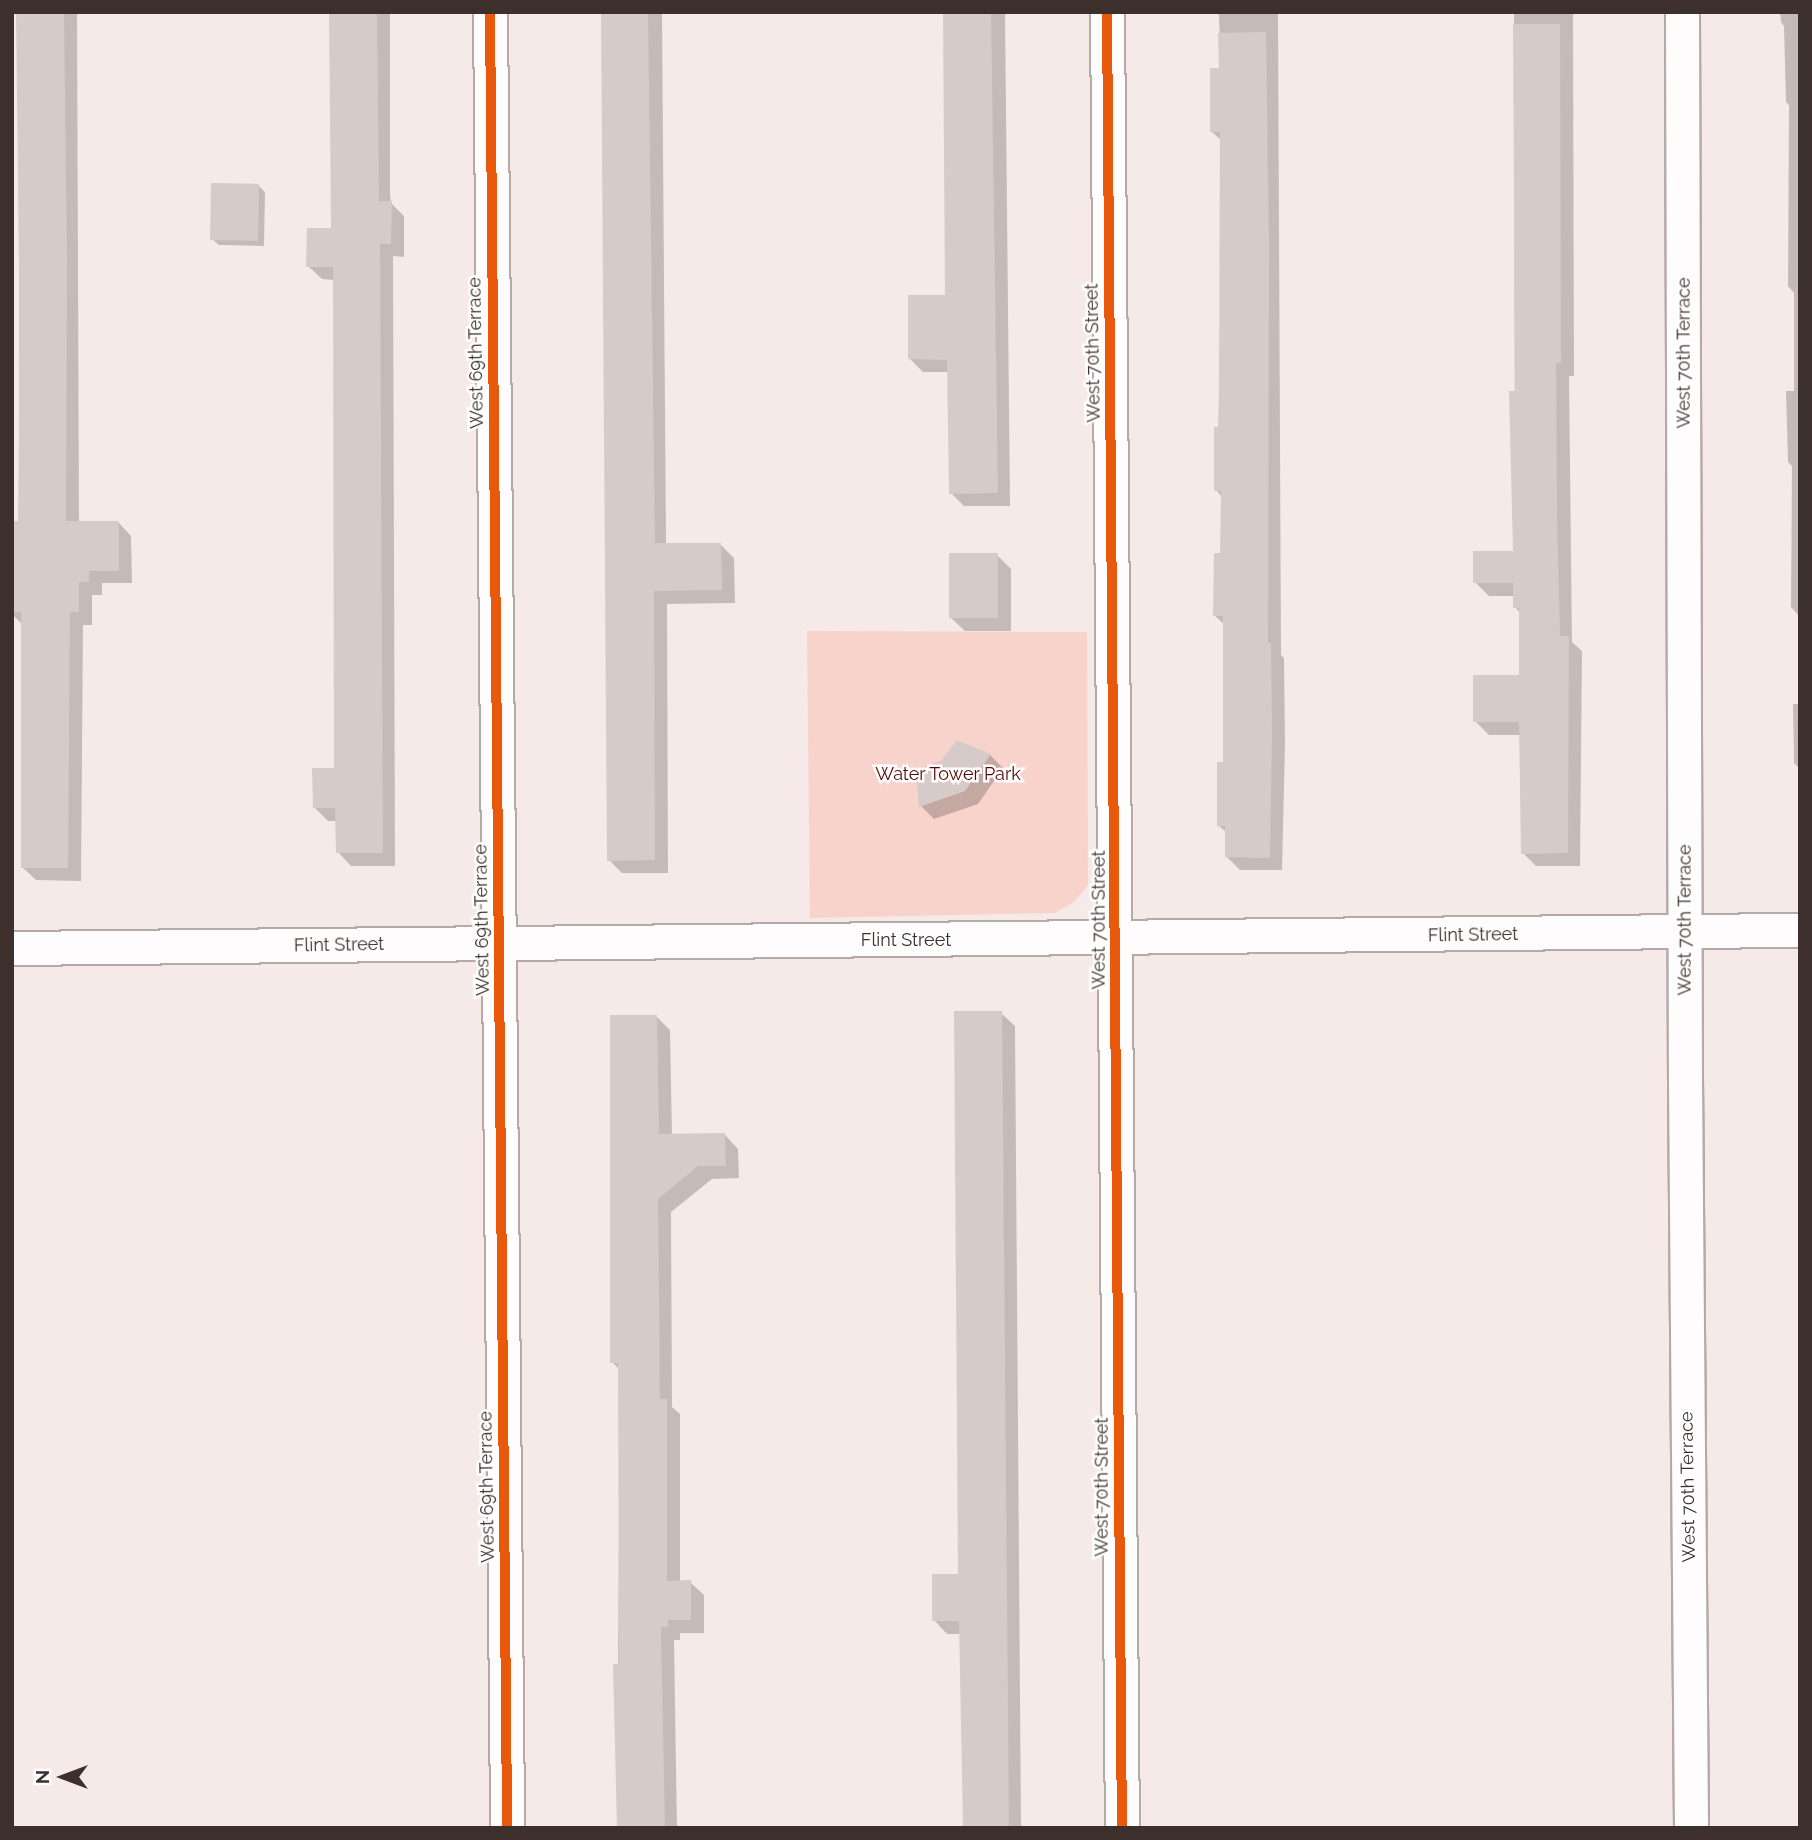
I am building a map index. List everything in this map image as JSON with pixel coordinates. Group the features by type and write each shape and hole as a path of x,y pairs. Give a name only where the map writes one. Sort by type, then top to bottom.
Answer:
{"street":[{"name":"West 69th Terrace","path":"490,12 507,1828"},
{"name":"West 70th Street","path":"1107,12 1117,939 1122,1828"},
{"name":"West 70th Terrace","path":"1682,12 1691,1828"},
{"name":"Flint Street","path":"12,948 1117,939 1800,930"}],"green space":[{"name":"Water Tower Park","path":"807,631 1087,632 1088,885 1074,902 1055,913 810,918"}],"building":[{"path":"16,12 64,12 66,521 118,521 119,528 119,571 89,571 89,582 79,582 79,612 70,612 68,868 21,868 21,612 12,612 12,521 18,521 20,348"},
{"path":"329,12 377,12 379,201 392,201 391,244 380,244 383,853 336,853 335,808 313,808 312,768 334,768 333,267 306,267 307,228 331,228"},
{"path":"601,12 648,12 655,543 721,543 722,590 654,591 655,860 607,861"},
{"path":"943,12 991,12 998,493 949,494 947,360 908,359 908,295 945,295"},
{"path":"1513,24 1560,24 1561,363 1556,363 1557,513 1560,636 1569,636 1568,853 1521,854 1519,722 1473,722 1473,675 1519,675 1519,608 1513,608 1513,583 1473,583 1473,551 1513,551 1509,391 1515,391"},
{"path":"1266,32 1269,246 1268,643 1271,643 1272,731 1270,858 1225,857 1225,826 1217,826 1217,762 1223,762 1223,616 1213,616 1214,553 1220,553 1221,491 1214,491 1214,427 1218,427 1219,392 1220,132 1210,132 1210,68 1219,68 1218,33"},
{"path":"211,183 259,184 258,241 210,240"},
{"path":"949,553 998,553 998,618 949,618"},
{"path":"957,740 991,754 965,791 919,807 916,769 941,761"},
{"path":"954,1011 1002,1011 1009,1828 963,1828 959,1621 932,1621 932,1574 958,1574"},
{"path":"610,1015 657,1015 659,1134 725,1133 726,1166 698,1166 658,1199 660,1399 667,1399 667,1581 691,1580 691,1620 668,1620 668,1627 661,1627 665,1828 617,1828 613,1664 619,1664 618,1363 610,1363"}],"cycle path":[{"path":"490,12 507,1828"},
{"path":"1107,12 1122,1828"}]}
